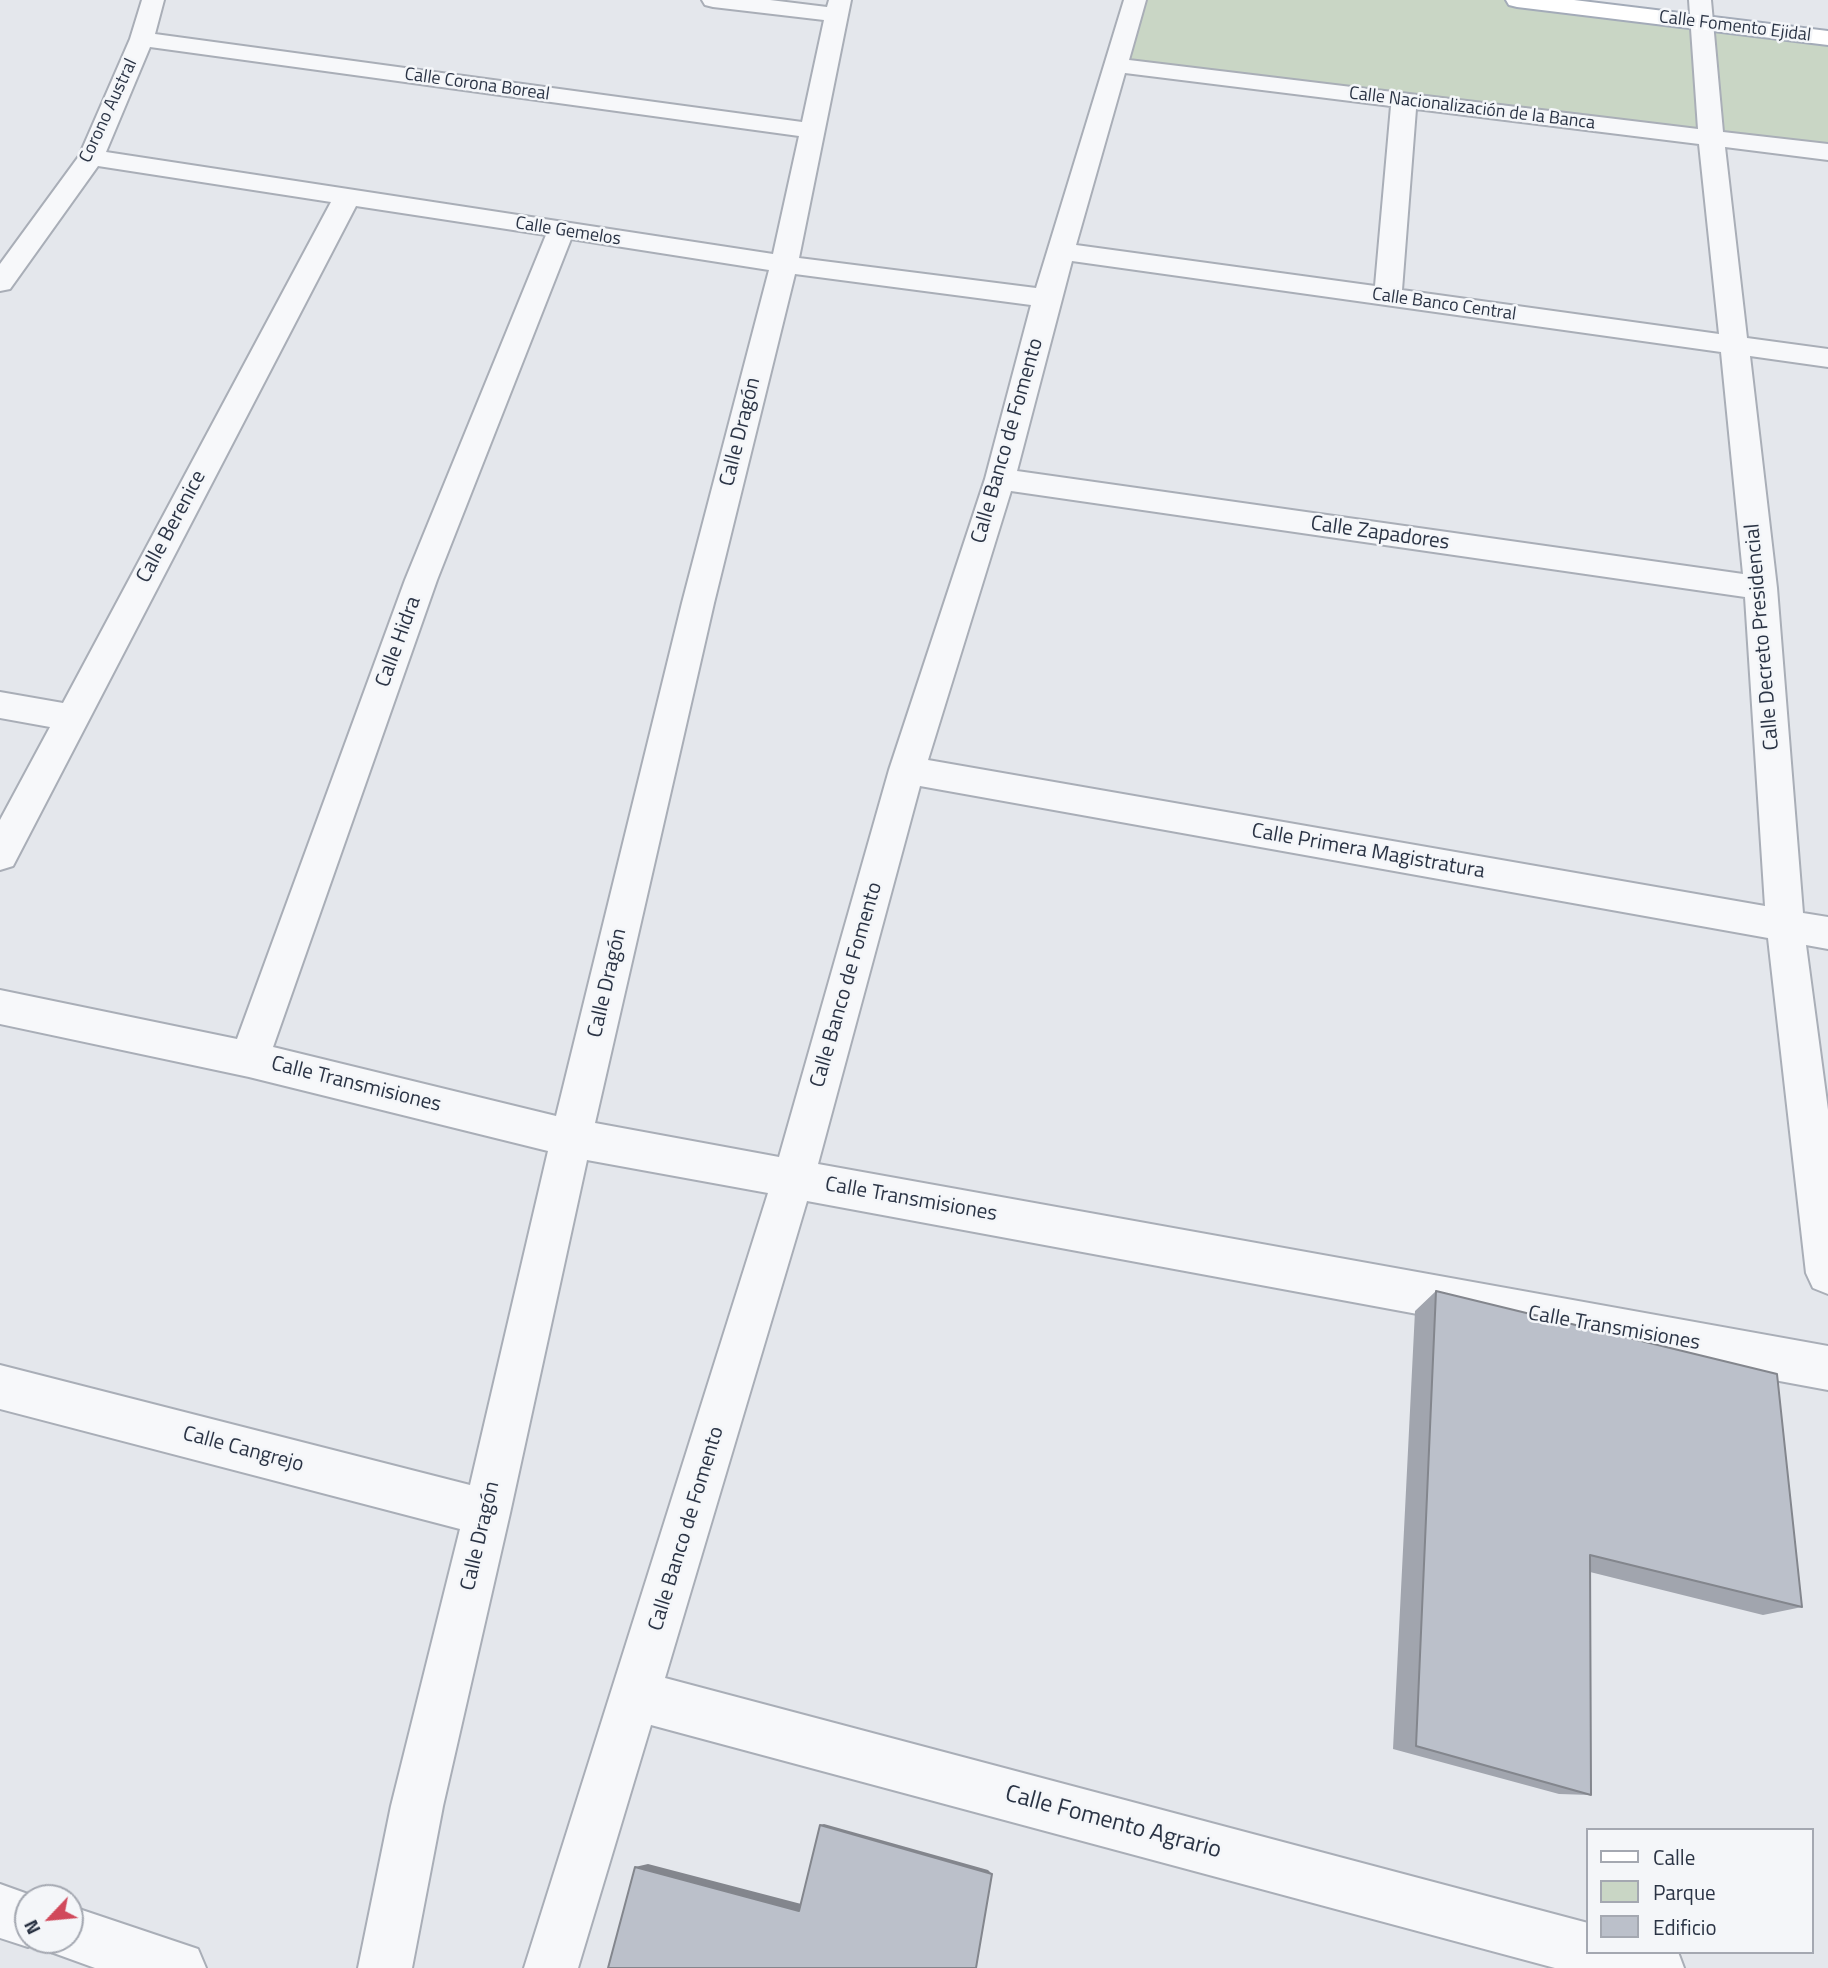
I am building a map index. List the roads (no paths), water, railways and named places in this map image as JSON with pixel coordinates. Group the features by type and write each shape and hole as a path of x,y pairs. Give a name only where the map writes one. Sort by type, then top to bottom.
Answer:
{"main road":[{"name":"Calle Fomento Ejidal","path":"1517,0 1701,12 1828,38"}],"street":[{"name":"Corono Austral","path":"0,283 91,157 142,39 153,0"},
{"path":"713,0 839,8"},
{"name":"Calle Banco de Fomento","path":"551,1968 637,1696 793,1179 907,770 1000,479 1047,298 1135,0"},
{"name":"Calle Dragón","path":"385,1968 417,1806 487,1513 571,1138 698,603 784,264 839,8"},
{"name":"Calle Decreto Presidencial","path":"1701,12 1711,138 1761,588 1785,926 1828,1273"},
{"name":"Calle Corona Boreal","path":"142,39 813,131"},
{"name":"Calle Nacionalización de la Banca","path":"1115,65 1828,152"},
{"path":"1388,298 1404,100"},
{"name":"Calle Gemelos","path":"91,157 346,199 784,264 1047,298"},
{"name":"Calle Berenice","path":"0,855 346,199"},
{"name":"Calle Hidra","path":"249,1059 421,580 561,230"},
{"name":"Calle Banco Central","path":"1061,251 1828,358"},
{"name":"Calle Zapadores","path":"1000,479 1761,588"},
{"path":"0,705 72,718"},
{"name":"Calle Primera Magistratura","path":"907,770 1828,933"},
{"name":"Calle Transmisiones","path":"0,1007 249,1059 571,1138 1828,1368"},
{"name":"Calle Cangrejo","path":"0,1387 487,1513"},
{"name":"Calle Fomento Agrario","path":"637,1696 1587,1950"},
{"path":"84,1937 179,1968"},
{"path":"1605,1954 1657,1968"}]}
